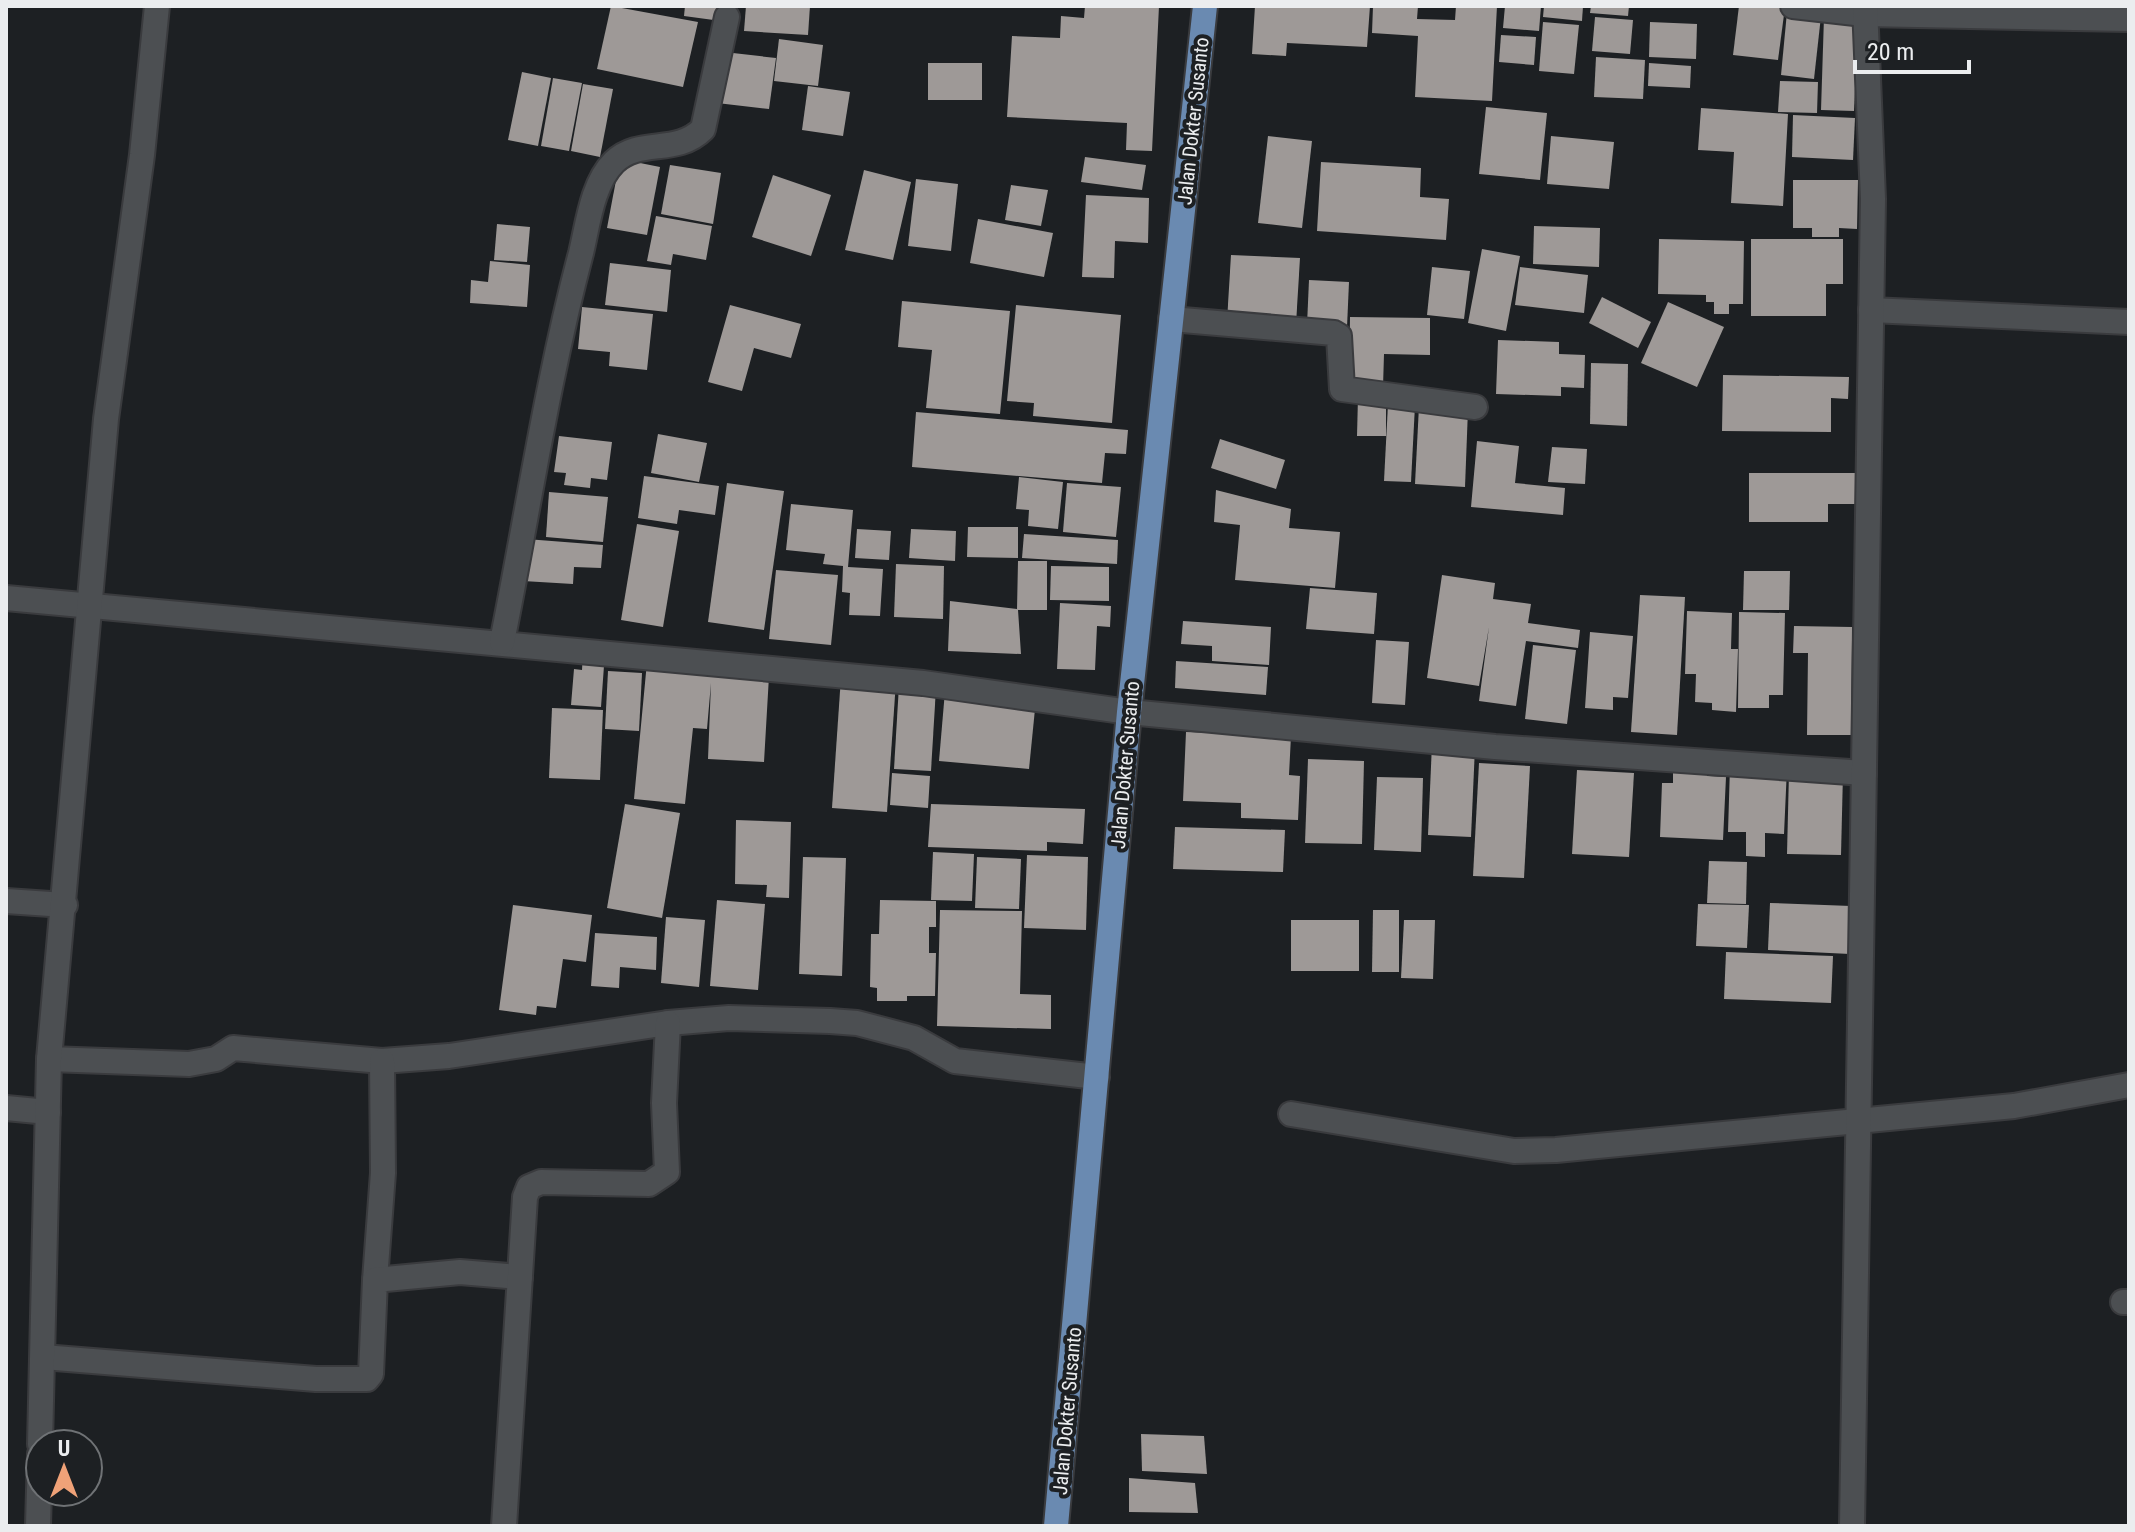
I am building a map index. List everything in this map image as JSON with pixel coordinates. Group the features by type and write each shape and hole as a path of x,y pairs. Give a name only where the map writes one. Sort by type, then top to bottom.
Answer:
{"main road":[{"name":"Jalan Dokter Susanto","path":"1056,1526 1129,712 1205,6"}],"street":[{"path":"41,1428 49,1059 106,419 142,155 157,6"},
{"path":"1793,6 2129,19"},
{"path":"1852,1526 1861,1120 1873,199 1865,10"},
{"path":"502,642 562,324 600,182 615,162 632,151 690,142 703,129 727,17"},
{"path":"1871,310 2129,322"},
{"path":"1171,319 1334,333 1339,336 1342,389 1475,407"},
{"path":"6,598 923,683 1129,712 1495,747 1864,773"},
{"path":"6,901 65,905"},
{"path":"49,1059 189,1064 216,1059 233,1048 382,1061 449,1056 668,1023 729,1018 857,1023 914,1038 955,1061 1097,1077"},
{"path":"504,1526 529,1187 557,1181 649,1184 667,1172 664,1103 668,1023"},
{"path":"43,1357 316,1379 367,1379 371,1374 383,1173 382,1061"},
{"path":"1291,1114 1514,1151 1601,1147 2014,1106 2129,1085"},
{"path":"6,1108 48,1112"},
{"path":"375,1280 460,1272 520,1277"}],"building":[{"path":"611,6 698,22 683,87 597,69"},
{"path":"685,6 723,6 721,21 684,16"},
{"path":"746,6 810,6 808,35 744,31"},
{"path":"1085,6 1159,6 1152,151 1126,150 1127,123 1007,117 1012,36 1060,38 1061,16 1084,18"},
{"path":"1255,6 1370,6 1367,47 1287,43 1286,56 1252,54"},
{"path":"1373,6 1418,6 1417,19 1455,20 1456,6 1497,6 1492,101 1415,97 1418,36 1372,33"},
{"path":"1505,6 1541,6 1539,31 1503,28"},
{"path":"1544,6 1583,6 1582,21 1543,17"},
{"path":"1591,6 1629,6 1628,16 1590,13"},
{"path":"1739,6 1785,7 1778,60 1733,55"},
{"path":"1787,12 1821,16 1814,79 1781,75"},
{"path":"1595,17 1633,20 1630,54 1592,51"},
{"path":"1824,17 1858,18 1854,111 1821,110"},
{"path":"1543,22 1579,25 1574,74 1539,71"},
{"path":"1650,22 1697,24 1696,59 1649,57"},
{"path":"1501,35 1536,37 1534,65 1499,62"},
{"path":"779,39 823,45 818,86 774,81"},
{"path":"724,52 776,58 769,109 717,103"},
{"path":"1596,57 1645,60 1643,99 1594,97"},
{"path":"928,63 982,63 982,100 928,100"},
{"path":"1649,63 1691,66 1690,88 1648,86"},
{"path":"522,72 551,78 538,146 508,140"},
{"path":"553,78 582,83 569,151 541,146"},
{"path":"1780,81 1818,82 1817,113 1778,112"},
{"path":"583,84 613,89 600,157 571,151"},
{"path":"808,86 850,92 843,136 802,130"},
{"path":"1486,107 1547,113 1540,180 1479,174"},
{"path":"1701,108 1788,114 1783,206 1731,203 1734,152 1698,150"},
{"path":"1793,115 1855,118 1853,160 1792,157"},
{"path":"1268,136 1312,141 1302,228 1258,223"},
{"path":"1551,136 1614,142 1609,189 1547,184"},
{"path":"1085,157 1146,165 1142,190 1081,182"},
{"path":"620,159 660,167 647,235 607,228"},
{"path":"1321,162 1421,168 1420,197 1449,199 1446,240 1317,231"},
{"path":"670,165 721,173 713,224 661,214"},
{"path":"864,170 911,182 893,260 845,250"},
{"path":"773,175 831,195 811,256 752,237"},
{"path":"916,179 958,184 951,251 908,246"},
{"path":"1793,180 1858,180 1857,229 1839,228 1839,237 1812,237 1812,228 1793,228"},
{"path":"1011,185 1048,190 1041,226 1005,220"},
{"path":"1086,195 1149,198 1148,243 1115,241 1114,278 1082,277"},
{"path":"656,216 712,226 706,260 673,254 671,265 647,261"},
{"path":"978,219 1053,233 1044,277 970,263"},
{"path":"497,224 530,227 527,262 494,260"},
{"path":"1534,226 1600,228 1599,267 1533,264"},
{"path":"1659,239 1744,241 1743,304 1729,304 1729,314 1714,314 1714,302 1706,302 1706,295 1658,294"},
{"path":"1751,239 1843,239 1843,284 1826,284 1826,316 1751,316"},
{"path":"1482,249 1520,256 1506,331 1468,323"},
{"path":"1231,255 1300,258 1296,324 1227,321"},
{"path":"490,261 530,265 527,307 470,303 471,280 488,282"},
{"path":"610,263 671,270 667,312 605,305"},
{"path":"1432,267 1470,271 1464,319 1427,315"},
{"path":"1520,267 1588,275 1584,313 1515,305"},
{"path":"1309,280 1349,282 1347,327 1307,325"},
{"path":"1602,297 1651,322 1638,348 1589,323"},
{"path":"902,301 1010,311 1000,414 926,408 932,350 898,347"},
{"path":"1668,302 1724,327 1697,387 1641,363"},
{"path":"730,305 801,324 791,358 754,348 742,391 708,382"},
{"path":"1016,305 1121,315 1112,423 1033,416 1034,403 1007,401"},
{"path":"582,307 653,314 647,370 609,366 610,352 578,349"},
{"path":"1350,317 1430,318 1430,355 1384,354 1383,387 1349,387"},
{"path":"1498,340 1559,342 1559,354 1585,355 1584,388 1561,387 1561,396 1496,394"},
{"path":"1591,363 1628,364 1627,426 1590,424"},
{"path":"1723,375 1849,377 1848,399 1831,398 1831,432 1722,431"},
{"path":"1358,397 1386,397 1386,436 1357,436"},
{"path":"1388,404 1415,405 1411,482 1384,481"},
{"path":"1419,406 1468,409 1465,487 1415,484"},
{"path":"916,412 1128,430 1126,454 1105,453 1102,483 912,467"},
{"path":"658,434 707,443 699,482 651,473"},
{"path":"559,436 612,442 607,480 591,478 590,488 564,485 566,473 554,472"},
{"path":"1220,439 1285,460 1276,489 1211,468"},
{"path":"1477,441 1519,446 1515,483 1565,488 1563,515 1471,507"},
{"path":"1552,447 1587,449 1585,484 1548,482"},
{"path":"1749,473 1864,473 1864,504 1828,504 1828,522 1749,522"},
{"path":"644,476 719,486 715,515 679,510 677,524 638,518"},
{"path":"1019,477 1063,482 1058,529 1028,526 1029,510 1016,509"},
{"path":"727,483 784,491 764,630 708,622"},
{"path":"1067,483 1121,487 1116,537 1063,532"},
{"path":"1216,490 1291,509 1289,528 1340,532 1335,588 1235,580 1240,525 1214,522"},
{"path":"549,492 608,497 603,542 546,537"},
{"path":"791,504 853,510 848,567 883,569 880,616 849,615 850,593 842,592 843,566 823,564 825,554 786,550"},
{"path":"637,524 679,531 663,627 621,620"},
{"path":"968,527 1018,527 1018,558 967,557"},
{"path":"857,529 891,531 889,560 855,558"},
{"path":"911,529 956,531 955,561 909,558"},
{"path":"1024,534 1118,540 1117,564 1022,558"},
{"path":"526,539 603,545 601,568 574,567 573,584 523,581"},
{"path":"1018,561 1047,561 1047,610 1018,610 1021,654 948,651 950,601 1017,609"},
{"path":"896,564 944,566 943,619 894,617"},
{"path":"1051,566 1109,567 1109,601 1050,600"},
{"path":"776,570 838,575 831,645 769,639"},
{"path":"1744,571 1790,571 1789,610 1743,610"},
{"path":"1442,575 1495,583 1493,599 1531,604 1528,623 1580,630 1578,648 1526,641 1516,706 1479,701 1489,627 1479,686 1427,678"},
{"path":"1310,588 1377,593 1374,634 1306,629"},
{"path":"1640,595 1685,597 1677,735 1631,732"},
{"path":"1060,603 1111,606 1110,627 1097,626 1095,670 1057,669"},
{"path":"1687,611 1732,613 1731,649 1738,649 1736,712 1712,710 1712,703 1695,702 1696,674 1685,674"},
{"path":"1739,612 1785,613 1783,695 1769,695 1769,708 1738,708"},
{"path":"1183,621 1271,627 1269,665 1212,661 1212,646 1181,644"},
{"path":"1794,626 1852,627 1851,735 1807,735 1808,653 1793,653"},
{"path":"1590,632 1633,636 1628,698 1613,697 1613,710 1585,708"},
{"path":"1376,640 1409,642 1405,705 1372,703"},
{"path":"1533,645 1576,650 1567,724 1525,719"},
{"path":"583,651 605,652 601,707 571,705 574,669 582,670"},
{"path":"1176,661 1268,667 1266,695 1175,688"},
{"path":"647,662 769,676 764,762 708,759 711,683 707,729 693,728 685,804 634,799"},
{"path":"608,671 642,673 639,731 605,729"},
{"path":"841,677 896,681 887,812 832,808"},
{"path":"899,685 936,688 931,771 894,769"},
{"path":"945,691 1036,699 1029,769 939,761"},
{"path":"552,708 603,710 600,780 549,778"},
{"path":"1186,732 1291,736 1289,775 1300,776 1298,820 1241,818 1241,803 1183,801"},
{"path":"1432,744 1475,747 1471,837 1428,835"},
{"path":"1308,759 1364,761 1362,844 1305,843"},
{"path":"1479,763 1530,766 1524,878 1473,876"},
{"path":"1730,766 1787,768 1784,834 1765,833 1765,857 1746,856 1746,832 1728,832"},
{"path":"1673,768 1708,769 1707,776 1726,777 1723,840 1660,837 1662,783 1673,783"},
{"path":"1577,770 1634,773 1629,857 1572,854"},
{"path":"1789,772 1843,773 1841,855 1787,854"},
{"path":"892,773 930,776 928,808 890,805"},
{"path":"1377,777 1423,778 1421,852 1374,850"},
{"path":"625,804 680,813 662,918 607,908"},
{"path":"931,804 1085,809 1083,844 1047,842 1047,851 928,847"},
{"path":"736,820 791,822 789,898 766,897 767,885 735,884"},
{"path":"1175,827 1285,830 1283,872 1173,869"},
{"path":"933,852 974,854 972,901 931,900"},
{"path":"1027,855 1088,857 1086,930 1024,928"},
{"path":"803,857 846,858 842,976 799,974"},
{"path":"977,857 1021,859 1019,909 975,908"},
{"path":"1709,861 1747,862 1746,904 1707,903"},
{"path":"717,900 765,904 758,990 710,986"},
{"path":"880,900 936,901 936,927 929,927 929,953 936,953 935,996 907,996 907,1001 877,1001 877,988 870,987 871,934 879,934"},
{"path":"1770,903 1851,906 1850,954 1768,950"},
{"path":"1698,904 1749,905 1747,948 1696,946"},
{"path":"513,905 592,915 586,962 563,959 556,1008 537,1006 536,1015 499,1010"},
{"path":"940,910 1022,911 1020,994 1051,995 1051,1029 937,1026"},
{"path":"1373,910 1399,910 1399,972 1372,972"},
{"path":"666,917 705,920 699,987 661,983"},
{"path":"1291,920 1359,920 1359,971 1291,971"},
{"path":"1404,920 1435,920 1433,979 1401,978"},
{"path":"595,933 657,937 656,970 620,967 619,988 591,986"},
{"path":"1726,952 1833,956 1831,1003 1724,999"},
{"path":"1141,1434 1204,1436 1207,1474 1142,1471"},
{"path":"1129,1478 1195,1483 1198,1513 1129,1512"}]}
